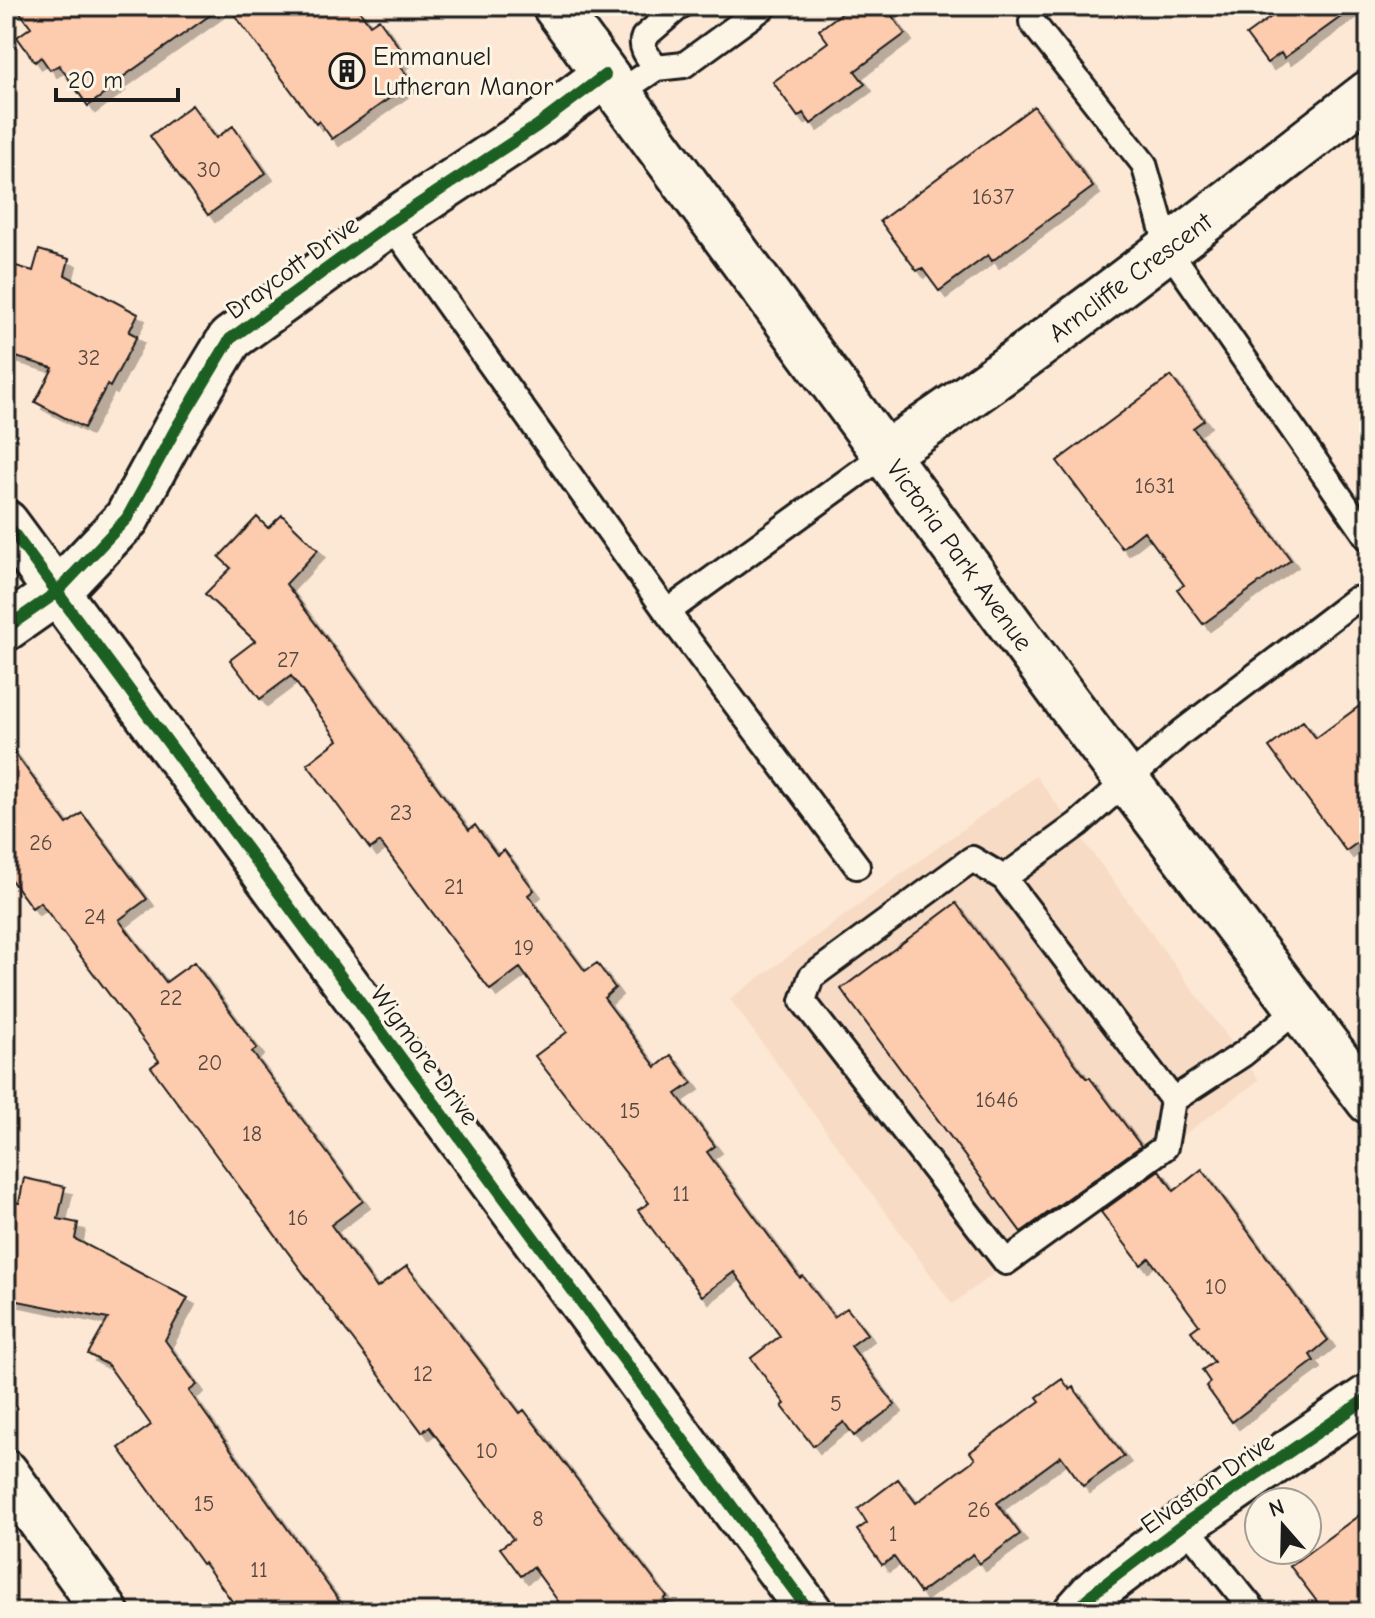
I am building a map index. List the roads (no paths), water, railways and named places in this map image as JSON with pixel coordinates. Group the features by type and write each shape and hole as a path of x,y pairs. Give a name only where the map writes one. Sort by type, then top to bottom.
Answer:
{"street":[{"name":"Victoria Park Avenue","path":"555,6 1127,781 1369,1101"},
{"name":"Draycott Drive","path":"6,628 56,593 127,518 230,339 390,223 537,126 612,84"},
{"name":"Arncliffe Crescent","path":"885,454 949,411 1168,249 1369,93"},
{"name":"Wigmore Drive","path":"6,523 810,1612"},
{"name":"Elvaston Drive","path":"1076,1612 1092,1594 1184,1524 1369,1397"},
{"path":"6,1473 106,1612"}],"lane":[{"path":"612,84 656,68 684,65 765,6"},
{"path":"656,68 642,42 670,9"},
{"path":"1032,22 1144,164 1168,249 1369,539"},
{"path":"390,223 667,612 857,866"},
{"path":"667,612 885,454"},
{"path":"1004,878 1078,824 1182,732 1355,600 1369,597"},
{"path":"972,859 1004,878 1173,1100 1165,1147 1006,1262 803,1001 811,977 972,859"},
{"path":"1173,1100 1243,1054 1299,1008"},
{"path":"1184,1524 1255,1612"}],"place":[{"name":"Emmanuel Lutheran Manor","path":"347,71"}]}
